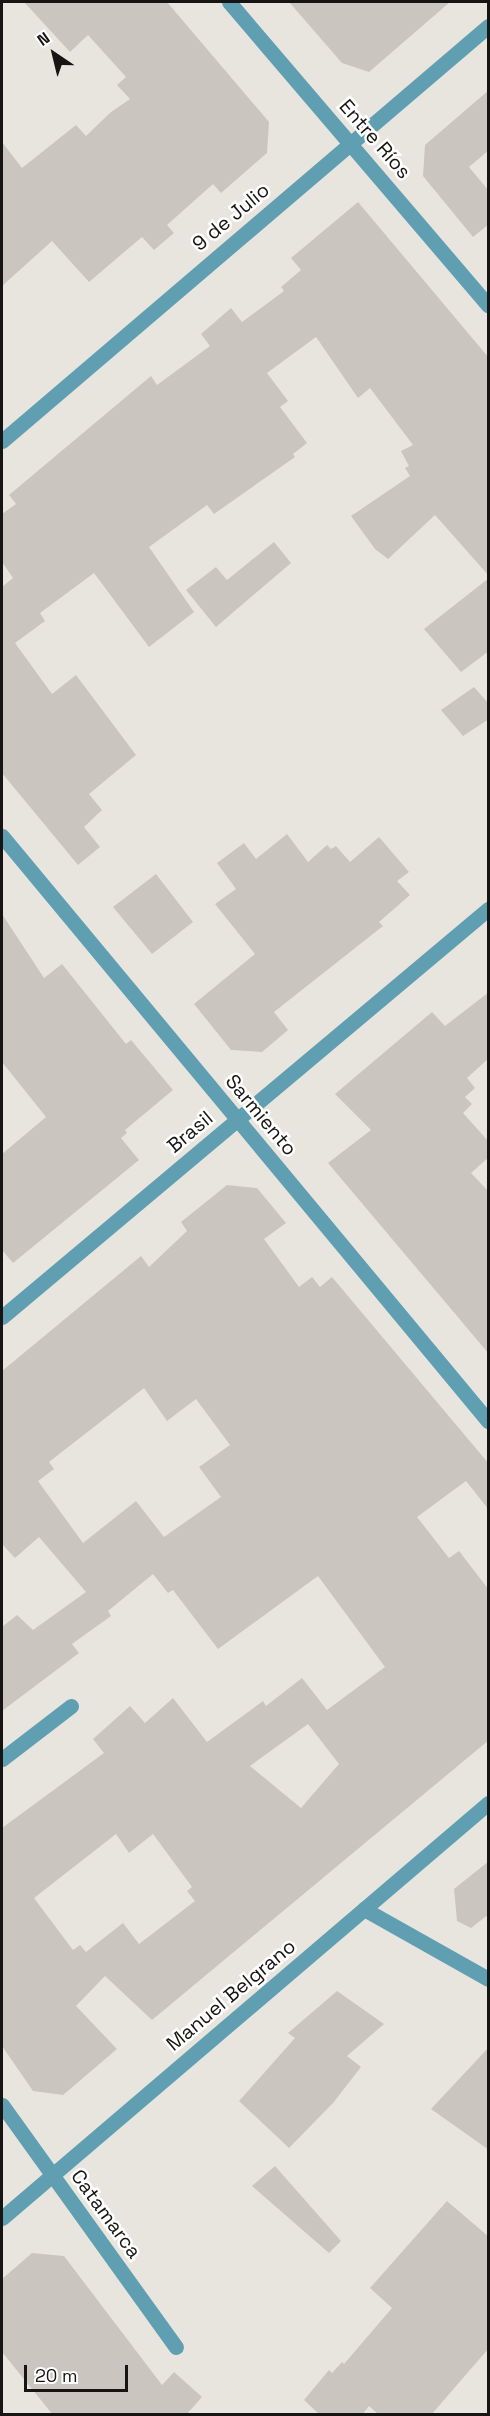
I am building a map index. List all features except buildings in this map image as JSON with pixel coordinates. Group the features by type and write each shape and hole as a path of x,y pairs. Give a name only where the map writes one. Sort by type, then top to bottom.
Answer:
{"street":[{"name":"Entre Ríos","path":"229,2 489,305"},
{"name":"9 de Julio","path":"2,441 489,26"},
{"name":"Sarmiento","path":"2,836 489,1421"},
{"name":"Brasil","path":"2,1317 489,909"},
{"path":"2,1759 71,1707"},
{"name":"Manuel Belgrano","path":"2,2218 489,1803"},
{"path":"364,1909 489,1979"},
{"name":"Catamarca","path":"2,2105 176,2347"}]}
